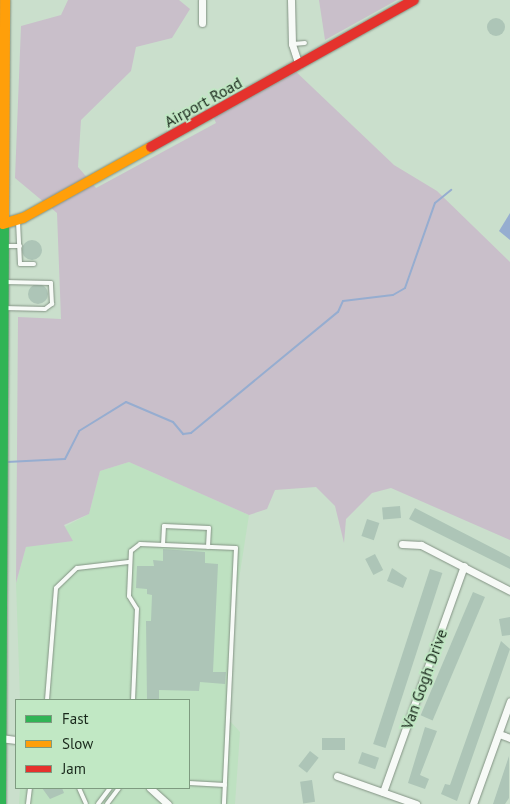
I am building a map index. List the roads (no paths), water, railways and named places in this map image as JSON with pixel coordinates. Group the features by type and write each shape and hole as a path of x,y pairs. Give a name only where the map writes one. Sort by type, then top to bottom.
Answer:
{"main road":[{"path":"1,804 1,463 5,0"},
{"name":"Airport Road","path":"3,224 18,220 414,0"}],"street":[{"path":"202,0 202,23"},
{"path":"291,0 292,44 299,64"},
{"path":"402,544 421,545 510,591"},
{"name":"Van Gogh Drive","path":"383,792 464,566"},
{"path":"473,804 510,702"},
{"path":"499,734 510,738"},
{"path":"0,738 15,740"},
{"path":"337,776 416,804"},
{"path":"151,789 168,804"}],"lane":[{"path":"292,44 305,43"},
{"path":"18,220 20,264 34,264"},
{"path":"3,246 20,246"},
{"path":"2,308 45,309 52,304 51,283 3,282"},
{"path":"163,545 164,526 209,528 208,547"},
{"path":"133,699 137,608 129,596 129,562 134,546 163,545 236,548 224,804"},
{"path":"47,699 56,588 77,568 129,562"},
{"path":"190,783 225,785"},
{"path":"28,804 30,789"},
{"path":"79,789 86,804"},
{"path":"98,804 109,789"},
{"path":"107,804 118,789"}],"water":[{"path":"510,213 510,240 499,231"}],"waterway":[{"path":"7,462 65,459 79,431 126,402 173,422 183,434 191,433 338,312 343,301 393,295 405,288 435,203 451,190"}]}
